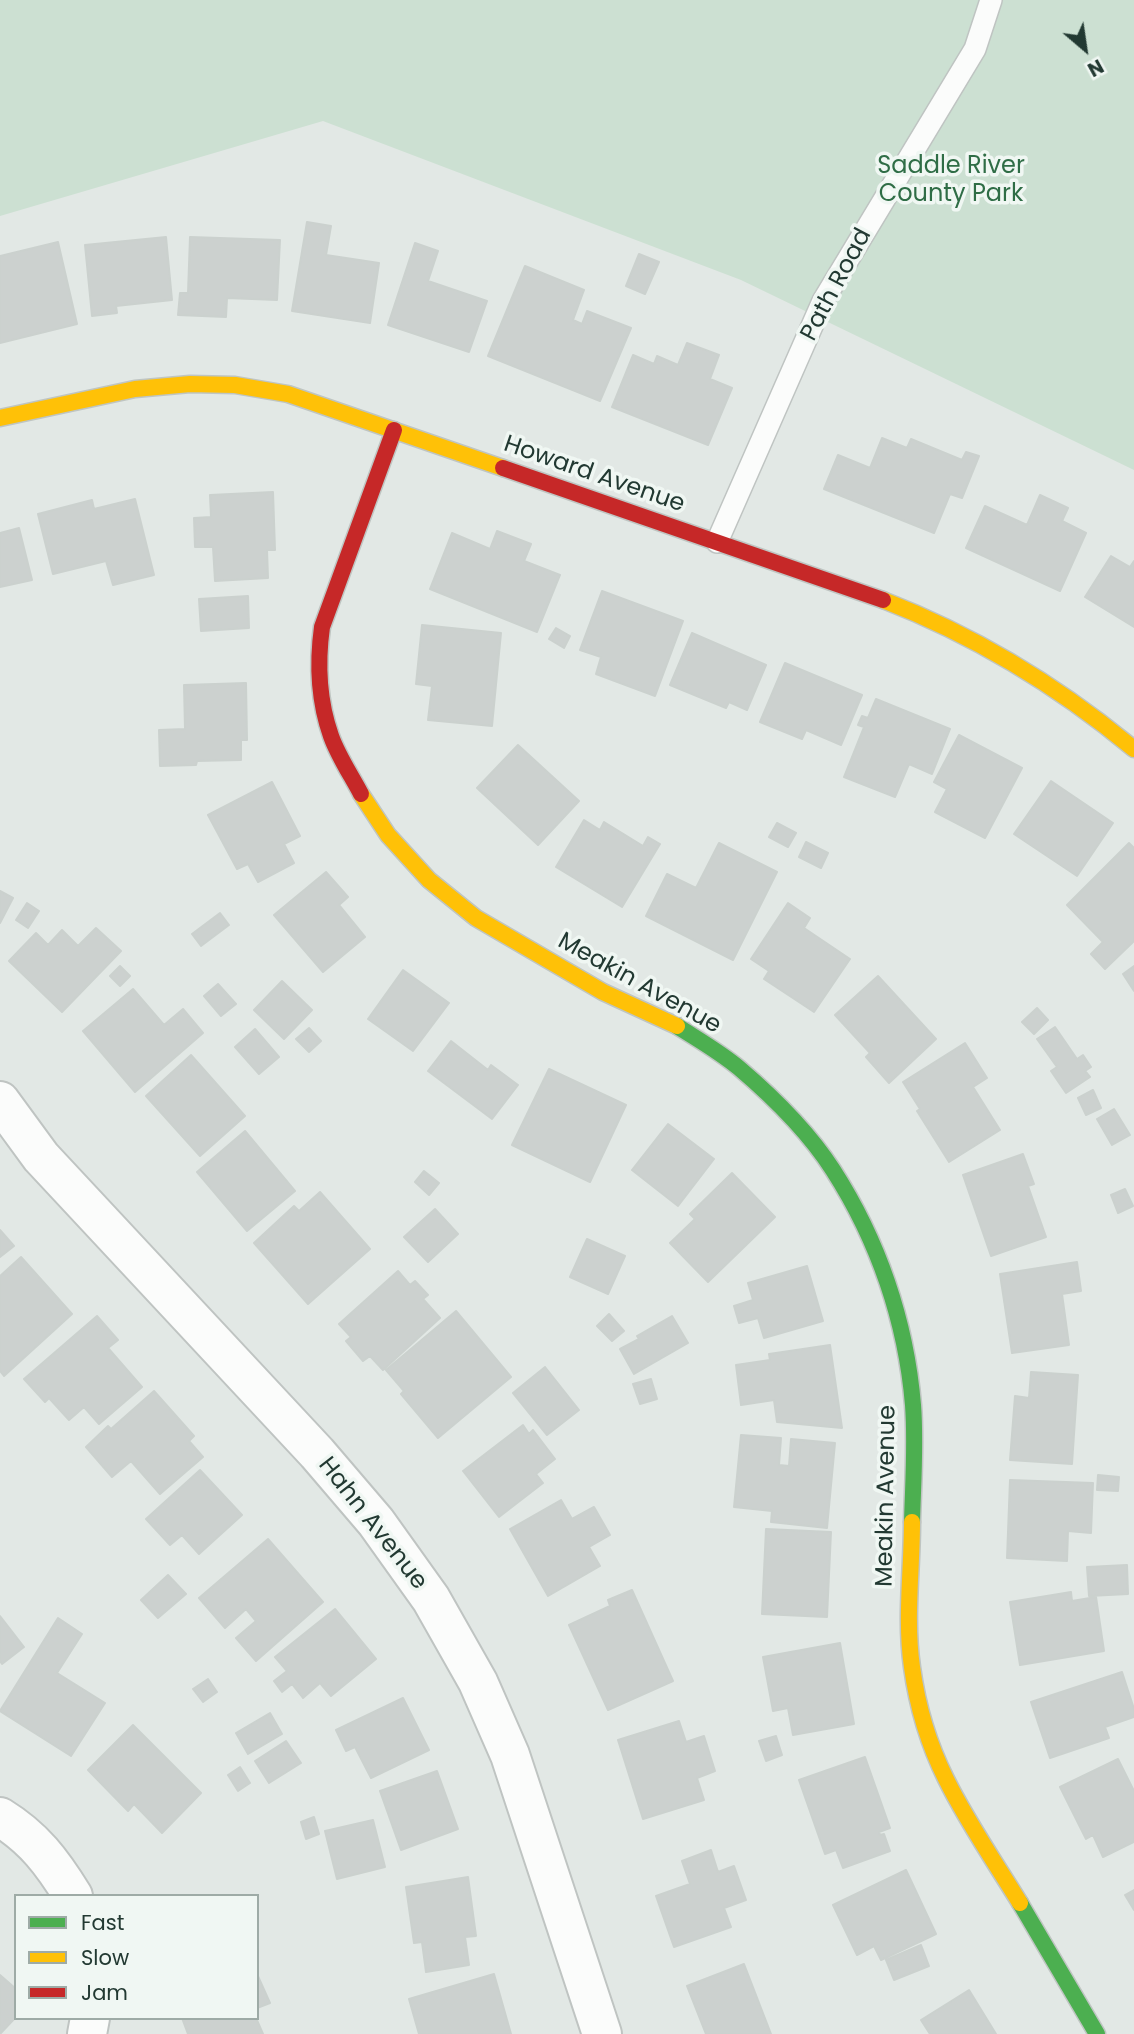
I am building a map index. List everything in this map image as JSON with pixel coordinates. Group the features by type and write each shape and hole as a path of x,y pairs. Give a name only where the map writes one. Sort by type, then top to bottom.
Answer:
{"street":[{"name":"Howard Avenue","path":"0,418 108,393 161,384 221,384 288,394 874,597 926,618 1018,665 1104,723 1134,749"},
{"name":"Meakin Avenue","path":"394,430 322,627 320,688 331,736 363,798 382,826 429,880 476,918 603,992 676,1026 737,1066 791,1117 838,1180 864,1225 884,1273 904,1341 913,1406 912,1567 909,1594 912,1666 925,1724 946,1779 1097,2034"},
{"name":"Hahn Avenue","path":"0,1101 40,1157 317,1453 368,1512 431,1599 478,1682 510,1755 602,2034"},
{"path":"0,1816 22,1830 52,1862 72,1894"}],"lane":[{"name":"Path Road","path":"717,542 824,301 975,49 991,0"}],"green space":[{"name":"Saddle River County Park","path":"0,0 1134,0 1134,470 741,280 323,121 0,216"}],"building":[{"path":"307,222 331,226 326,255 379,263 370,323 292,311"},
{"path":"166,237 172,300 116,306 117,313 92,316 85,245"},
{"path":"190,237 280,240 277,300 227,298 226,317 178,315 180,293 188,293"},
{"path":"58,242 77,324 0,343 0,256"},
{"path":"415,243 438,251 428,281 487,301 469,352 388,325"},
{"path":"639,254 659,262 645,294 626,286"},
{"path":"525,266 584,290 573,320 582,324 587,311 631,328 600,401 488,356"},
{"path":"687,343 719,355 710,379 732,388 708,445 612,407 633,355 654,364 657,356 678,365"},
{"path":"882,438 907,448 911,439 962,460 966,452 979,456 962,498 950,494 934,533 824,489 838,455 870,468"},
{"path":"273,492 275,550 267,550 268,578 215,581 213,547 195,547 194,518 211,517 210,495"},
{"path":"1040,495 1068,508 1062,521 1086,533 1060,591 966,548 985,506 1027,525"},
{"path":"135,499 154,575 113,585 106,561 53,574 38,514 92,500 94,509"},
{"path":"19,528 32,580 0,587 0,533"},
{"path":"497,531 531,544 524,561 560,575 537,632 430,589 452,533 490,549"},
{"path":"1111,556 1130,567 1134,561 1134,627 1085,597"},
{"path":"602,591 683,621 655,696 596,674 601,657 580,650"},
{"path":"248,596 249,628 201,631 199,599"},
{"path":"422,625 501,633 492,726 428,720 432,686 416,684"},
{"path":"556,628 570,636 564,648 549,639"},
{"path":"692,633 766,665 747,710 729,702 726,708 670,685"},
{"path":"785,663 862,695 841,745 806,730 802,739 760,722"},
{"path":"246,683 247,740 241,740 241,760 197,761 196,765 160,766 159,730 185,729 184,685"},
{"path":"876,699 950,729 932,774 909,764 895,797 844,777 864,727 858,725 862,716 868,718"},
{"path":"959,735 1022,768 985,838 935,812 947,789 934,782"},
{"path":"518,745 579,801 538,845 477,788"},
{"path":"1051,781 1113,823 1077,876 1014,834"},
{"path":"272,782 300,836 284,844 294,863 258,882 248,864 237,869 208,815"},
{"path":"584,820 600,830 604,822 643,846 648,837 660,844 622,907 556,867"},
{"path":"777,823 796,833 788,847 769,837"},
{"path":"806,842 828,853 821,868 799,857"},
{"path":"719,843 777,872 733,960 646,916 667,874 696,888"},
{"path":"1129,843 1134,848 1134,941 1105,969 1091,954 1103,942 1067,905"},
{"path":"326,872 348,897 339,905 365,937 323,972 274,915"},
{"path":"0,891 13,898 0,923"},
{"path":"27,903 39,911 28,928 16,920"},
{"path":"788,903 810,918 804,928 850,959 814,1012 764,979 769,971 751,959"},
{"path":"220,913 229,925 201,946 192,934"},
{"path":"96,928 121,951 62,1012 9,961 36,933 48,945 62,930 78,946"},
{"path":"120,966 130,976 120,986 110,976"},
{"path":"1134,966 1134,991 1123,974"},
{"path":"403,970 449,1003 413,1051 368,1019"},
{"path":"878,976 936,1039 889,1083 866,1057 870,1053 835,1015"},
{"path":"282,981 312,1010 284,1039 254,1010"},
{"path":"218,984 236,1004 221,1016 204,996"},
{"path":"133,989 164,1025 183,1009 203,1033 135,1092 83,1031"},
{"path":"1037,1008 1048,1020 1034,1034 1022,1022"},
{"path":"1055,1027 1077,1059 1083,1055 1091,1067 1085,1071 1090,1077 1066,1093 1051,1071 1057,1067 1037,1039"},
{"path":"309,1028 321,1041 309,1052 296,1039"},
{"path":"255,1029 279,1057 259,1074 235,1047"},
{"path":"451,1041 488,1070 491,1065 518,1085 492,1119 428,1071"},
{"path":"965,1043 987,1078 973,1087 1000,1130 949,1162 917,1111 920,1109 903,1082"},
{"path":"191,1055 245,1116 200,1156 146,1096"},
{"path":"549,1069 626,1105 590,1182 512,1145"},
{"path":"1093,1090 1101,1108 1086,1115 1078,1098"},
{"path":"1114,1109 1130,1135 1112,1145 1097,1119"},
{"path":"668,1124 714,1159 678,1206 632,1170"},
{"path":"245,1131 295,1191 247,1231 197,1172"},
{"path":"1023,1154 1034,1184 1028,1186 1046,1237 991,1256 963,1175"},
{"path":"424,1171 439,1183 429,1195 415,1182"},
{"path":"732,1173 775,1217 708,1282 670,1243 695,1219 690,1214"},
{"path":"1125,1189 1133,1206 1118,1213 1111,1195"},
{"path":"320,1192 370,1249 308,1304 254,1243 294,1206 299,1211"},
{"path":"435,1209 458,1234 428,1262 404,1237"},
{"path":"0,1230 14,1246 0,1257"},
{"path":"587,1239 625,1256 608,1294 570,1277"},
{"path":"21,1257 72,1314 4,1376 0,1371 0,1276"},
{"path":"1077,1262 1081,1291 1062,1294 1069,1345 1012,1353 1000,1274"},
{"path":"807,1266 823,1321 764,1338 758,1318 739,1323 734,1306 753,1300 748,1283"},
{"path":"398,1271 410,1285 415,1281 428,1295 423,1299 440,1318 383,1370 370,1356 363,1361 346,1341 351,1337 339,1324"},
{"path":"456,1311 511,1377 438,1438 401,1394 404,1391 386,1370"},
{"path":"609,1314 624,1331 612,1341 597,1326"},
{"path":"97,1316 118,1340 108,1348 142,1387 99,1424 84,1407 69,1420 49,1398 45,1402 24,1379"},
{"path":"672,1316 688,1343 634,1374 620,1349"},
{"path":"830,1345 842,1428 777,1422 774,1400 741,1405 736,1365 770,1360 769,1354"},
{"path":"545,1367 579,1410 547,1435 513,1393"},
{"path":"1031,1372 1078,1375 1072,1464 1010,1460 1015,1396 1029,1398"},
{"path":"651,1379 657,1399 640,1404 633,1384"},
{"path":"154,1391 194,1436 189,1441 203,1457 160,1494 131,1461 112,1477 86,1447 108,1426 111,1429"},
{"path":"523,1425 529,1434 533,1430 555,1459 536,1474 543,1483 499,1517 463,1471"},
{"path":"741,1435 781,1438 779,1465 789,1466 791,1439 835,1443 827,1528 771,1522 772,1511 734,1507"},
{"path":"200,1470 242,1515 199,1554 182,1535 170,1545 146,1519"},
{"path":"1098,1475 1119,1477 1118,1491 1097,1490"},
{"path":"1010,1480 1093,1483 1091,1533 1068,1531 1067,1561 1007,1558"},
{"path":"561,1500 572,1519 594,1507 610,1535 589,1547 600,1566 548,1596 510,1529"},
{"path":"766,1529 831,1532 827,1617 762,1614"},
{"path":"268,1539 323,1602 256,1661 236,1638 256,1621 246,1609 225,1628 199,1598"},
{"path":"1127,1565 1128,1594 1089,1596 1087,1567"},
{"path":"168,1575 186,1594 158,1618 141,1600"},
{"path":"632,1590 673,1681 608,1710 569,1625 610,1606 608,1600"},
{"path":"1071,1592 1072,1601 1096,1597 1104,1651 1020,1665 1010,1602"},
{"path":"335,1609 376,1659 331,1696 320,1683 303,1698 292,1684 282,1692 274,1681 287,1671 275,1657"},
{"path":"0,1616 24,1647 2,1664 0,1661"},
{"path":"58,1618 82,1634 57,1673 105,1703 71,1756 0,1711"},
{"path":"840,1643 854,1724 793,1735 788,1708 773,1711 763,1657"},
{"path":"1122,1672 1134,1717 1105,1727 1109,1738 1050,1758 1031,1702"},
{"path":"208,1679 217,1692 203,1702 193,1689"},
{"path":"403,1698 429,1750 371,1778 355,1747 346,1751 336,1730"},
{"path":"270,1713 282,1734 248,1754 236,1733"},
{"path":"679,1721 686,1742 704,1736 715,1771 697,1778 704,1800 643,1819 618,1740"},
{"path":"133,1725 201,1793 162,1833 134,1804 128,1811 88,1770"},
{"path":"776,1736 782,1755 766,1761 759,1741"},
{"path":"286,1741 301,1763 269,1783 255,1761"},
{"path":"865,1757 890,1828 879,1832 880,1835 884,1834 890,1851 843,1868 836,1850 825,1854 799,1780"},
{"path":"1118,1759 1134,1791 1134,1842 1103,1857 1093,1835 1086,1839 1060,1787"},
{"path":"240,1767 250,1783 238,1791 228,1775"},
{"path":"437,1771 458,1829 401,1850 380,1791"},
{"path":"314,1817 319,1834 306,1839 301,1822"},
{"path":"373,1820 385,1867 337,1879 325,1831"},
{"path":"711,1850 718,1872 734,1866 746,1900 724,1908 731,1927 674,1947 656,1896 690,1884 682,1861"},
{"path":"906,1870 936,1934 881,1960 874,1946 857,1955 833,1905"},
{"path":"468,1877 476,1936 465,1937 469,1965 426,1972 422,1942 414,1943 406,1887"},
{"path":"1134,1890 1134,1910 1125,1895"},
{"path":"921,1945 929,1966 894,1980 886,1960"},
{"path":"744,1964 771,2034 706,2034 687,1986"},
{"path":"494,1974 511,2034 419,2034 409,1999"},
{"path":"0,1975 14,1987 14,2019 0,2034"},
{"path":"259,1978 270,2003 259,2007"},
{"path":"969,1990 996,2034 930,2034 921,2020"},
{"path":"183,2020 257,2020 263,2034 188,2034"}],"traffic: fast":[{"path":"677,1026 732,1062 789,1115 833,1170 863,1224 887,1282 904,1343 913,1405 912,1522"},
{"path":"1020,1903 1097,2034"}],"traffic: slow":[{"path":"0,418 135,389 190,384 235,385 288,394 503,468"},
{"path":"883,600 951,630 1015,664 1076,704 1134,749"},
{"path":"361,794 388,835 429,880 476,918 603,992 677,1026"},
{"path":"912,1522 910,1649 920,1710 934,1752 954,1794 1020,1903"}],"traffic: jam":[{"path":"361,794 337,751 327,723 320,682 320,641 322,627 394,430"},
{"path":"503,468 883,600"}]}
